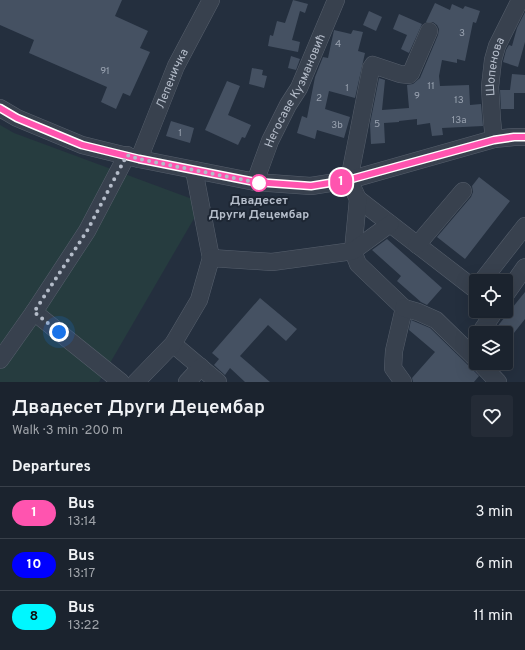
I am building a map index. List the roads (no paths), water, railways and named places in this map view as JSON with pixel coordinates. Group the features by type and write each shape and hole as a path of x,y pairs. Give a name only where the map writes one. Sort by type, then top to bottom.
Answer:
{"street":[{"name":"Лепеничка","path":"0,360 34,312 133,157 176,66 211,0"},
{"name":"Негосаве Кузмановић","path":"255,182 270,141 288,105 299,88 336,0"},
{"name":"Шопенова","path":"494,140 490,87 493,60 496,46 520,0"},
{"path":"429,31 409,75 400,74 373,65 371,68 348,180 358,199 469,284"},
{"path":"0,108 17,118 82,145 255,182 311,186 348,180 494,140 525,137"},
{"path":"136,382 173,344 199,300 211,258 194,170"},
{"path":"417,245 463,190"},
{"path":"358,199 353,251 358,264 404,308 436,320 469,347"},
{"path":"211,258 272,262 353,251 390,224"},
{"path":"487,274 525,226"},
{"path":"513,286 525,267"},
{"path":"403,382 393,368 394,351 404,308"},
{"path":"34,312 121,382"},
{"path":"173,344 218,382"},
{"path":"187,382 201,367"},
{"path":"487,370 498,382"}],"place":[{"name":"Двадесет Други Децембар","path":"259,183"}]}
